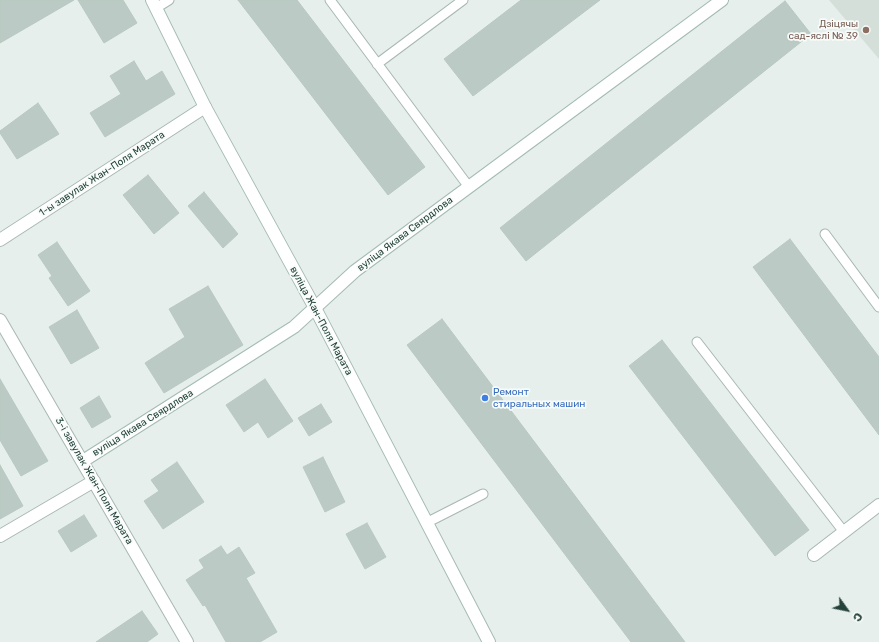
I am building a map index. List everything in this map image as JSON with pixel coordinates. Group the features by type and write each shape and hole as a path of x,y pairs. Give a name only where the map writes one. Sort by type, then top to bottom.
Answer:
{"street":[{"name":"вуліца Якава Свярдлова","path":"83,461 294,327 355,271 722,0"},
{"name":"вуліца Жан-Поля Марата","path":"154,4 205,107 315,308 489,642"},
{"name":"1-ы завулак Жан-Поля Марата","path":"0,240 205,107"},
{"name":"3-і завулак Жан-Поля Марата","path":"0,320 187,642"},
{"path":"0,536 94,480"},
{"path":"814,555 879,505"}],"lane":[{"path":"154,4 169,0"},
{"path":"330,0 469,187"},
{"path":"377,64 463,0"},
{"path":"825,234 879,307"},
{"path":"697,342 844,532"},
{"path":"426,523 483,494"}],"shaded area":[{"name":"Дзіцячы сад-яслі № 39","path":"829,0 879,0 879,59"}],"building":[{"path":"0,0 74,0 0,43"},
{"path":"78,0 123,0 137,23 104,43"},
{"path":"238,0 297,0 425,167 388,195"},
{"path":"521,0 600,0 473,96 444,59"},
{"path":"785,1 811,34 526,261 500,228"},
{"path":"134,61 146,81 162,71 175,94 105,137 90,113 121,94 110,76"},
{"path":"38,103 59,134 17,159 0,131"},
{"path":"148,175 179,213 154,234 123,195"},
{"path":"204,192 238,234 223,248 188,206"},
{"path":"790,239 879,357 879,435 753,267"},
{"path":"57,242 90,291 68,306 49,278 52,276 38,255"},
{"path":"208,286 243,345 164,393 145,363 185,337 169,309"},
{"path":"77,310 99,348 71,364 49,327"},
{"path":"442,319 685,642 631,642 407,345"},
{"path":"662,340 809,530 775,556 629,366"},
{"path":"0,379 48,461 21,476 0,440"},
{"path":"265,379 293,421 268,438 258,422 244,432 226,405"},
{"path":"99,396 111,417 92,428 80,408"},
{"path":"321,404 332,422 309,436 298,418"},
{"path":"323,457 345,502 325,512 303,467"},
{"path":"177,462 204,502 163,529 144,501 159,491 151,480"},
{"path":"0,465 23,506 0,519"},
{"path":"84,515 97,536 71,552 58,531"},
{"path":"367,523 386,557 365,569 346,534"},
{"path":"221,546 227,555 239,547 255,573 246,578 277,632 260,642 226,642 205,605 203,606 186,580 204,568 199,560"},
{"path":"142,611 158,634 147,642 96,642"}],"place":[{"name":"Дзіцячы сад-яслі № 39","path":"866,30"},
{"name":"Ремонт стиральных машин","path":"485,398"}]}
